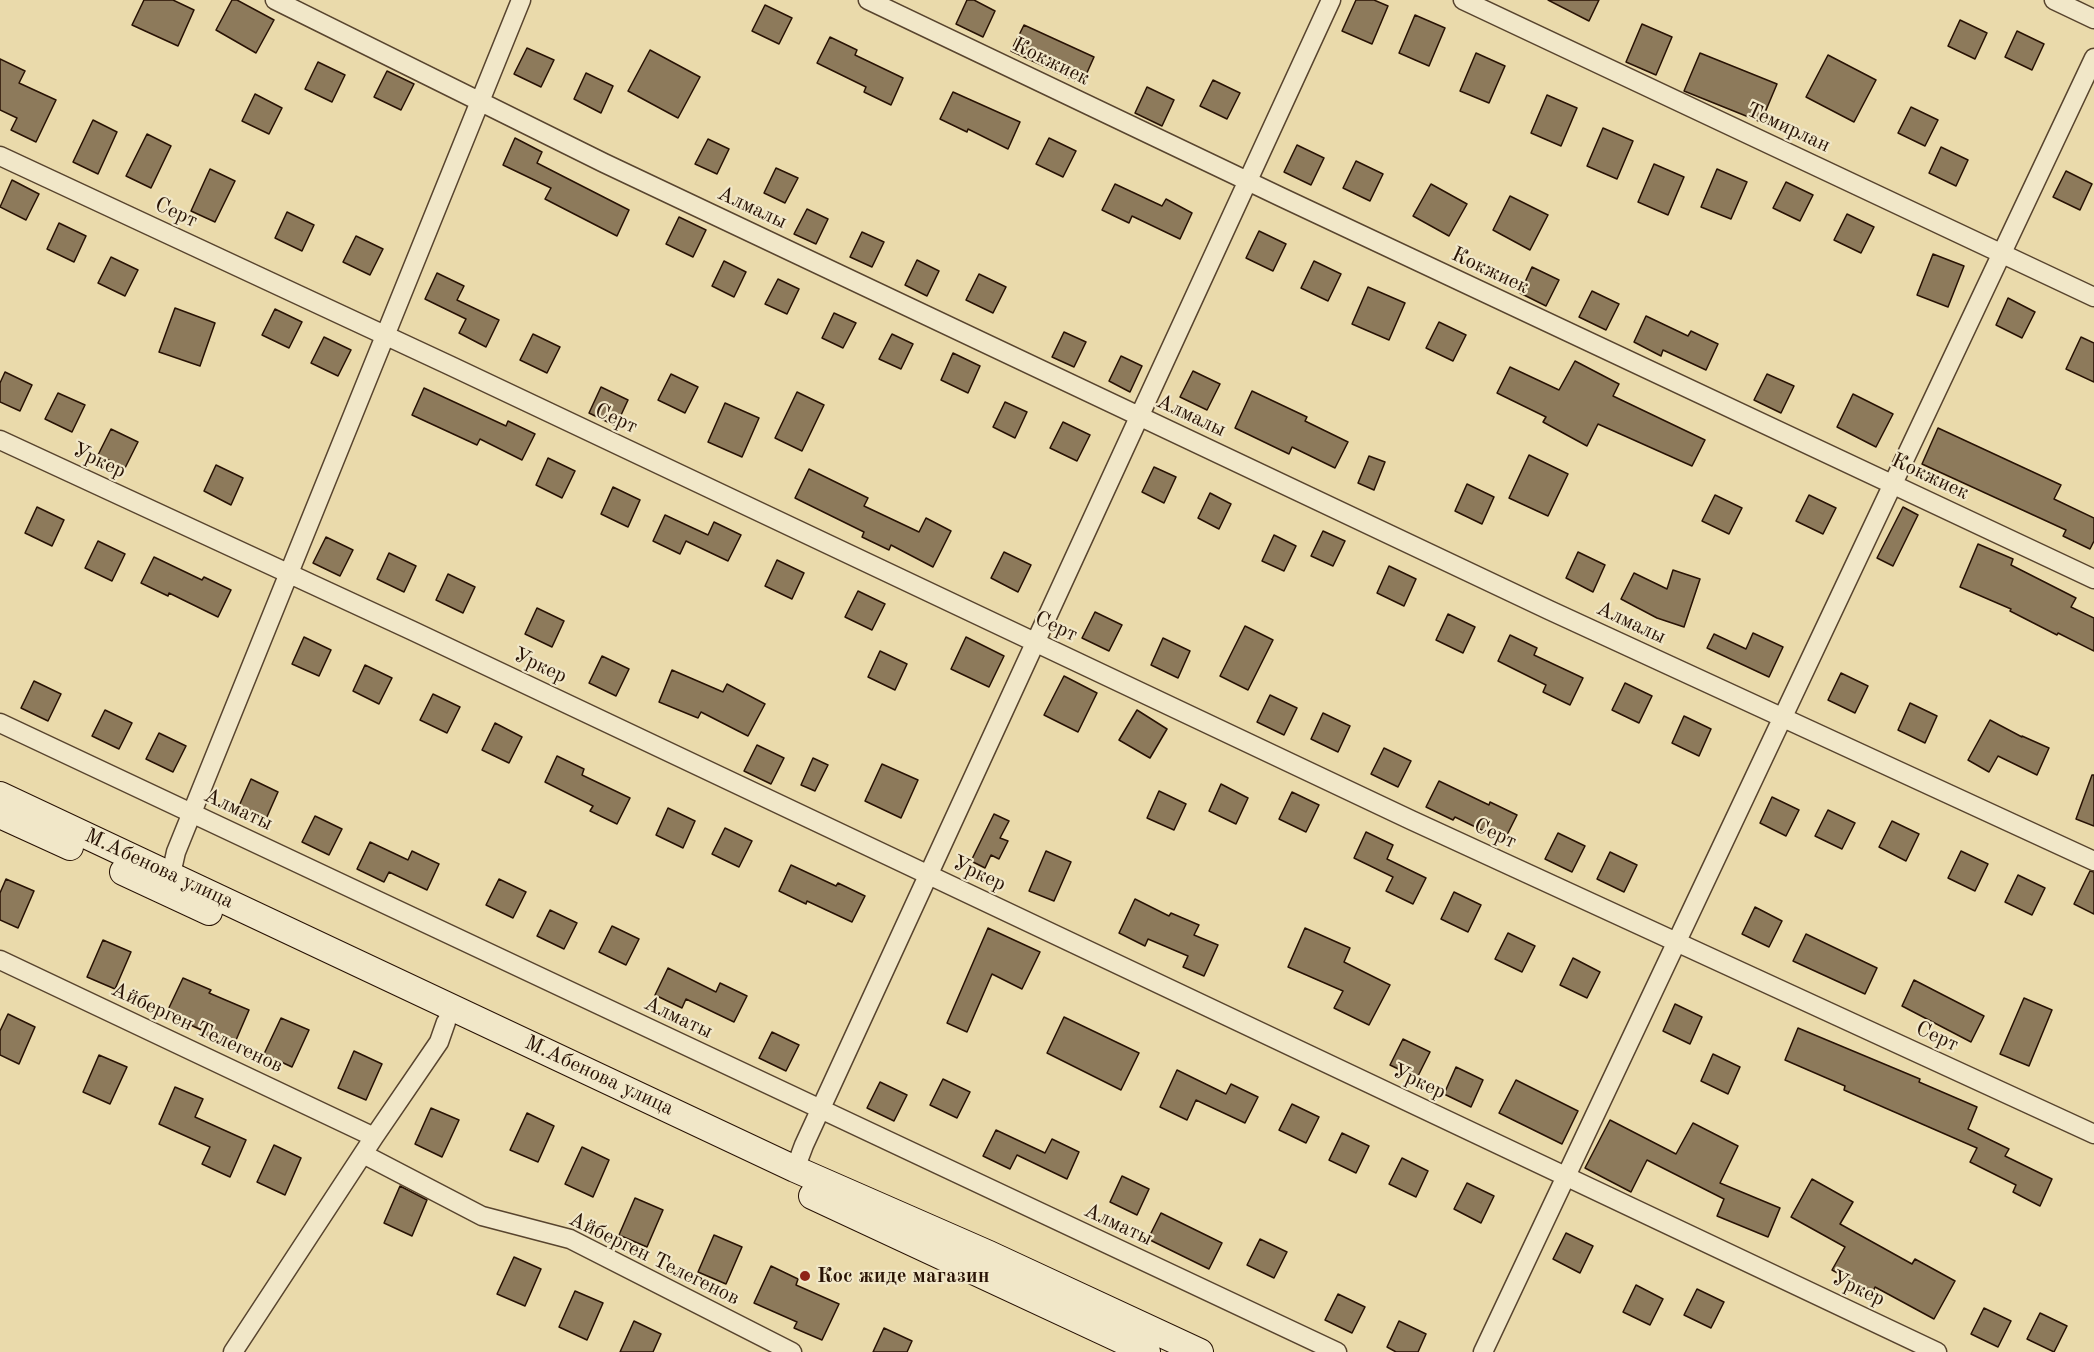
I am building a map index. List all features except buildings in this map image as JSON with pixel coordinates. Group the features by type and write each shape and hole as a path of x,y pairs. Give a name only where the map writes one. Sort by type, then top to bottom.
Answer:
{"main road":[{"name":"М.Абенова улица","path":"0,795 795,1169 989,1254 1200,1352"},
{"name":"М.Абенова улица","path":"0,814 1147,1352"}],"street":[{"name":"Алмалы","path":"275,0 604,163 1782,719 2094,861"},
{"path":"171,874 176,852 521,0"},
{"name":"Кокжиек","path":"868,0 1247,181 2094,579"},
{"path":"795,1169 928,874 1331,0"},
{"name":"Темирлан","path":"1464,0 2094,297"},
{"path":"2054,0 2094,19"},
{"path":"1483,1352 2094,58"},
{"name":"Серт","path":"0,156 386,335 1422,825 2094,1134"},
{"name":"Уркер","path":"0,440 289,573 1937,1352"},
{"name":"Алматы","path":"0,723 1337,1352"},
{"name":"Айберген Телегенов","path":"0,960 374,1137"},
{"path":"233,1352 439,1042 446,1022"},
{"name":"Айберген Телегенов","path":"363,1154 482,1216 570,1239 792,1352"}],"place":[{"name":"Кос жиде магазин","path":"805,1276"}]}
